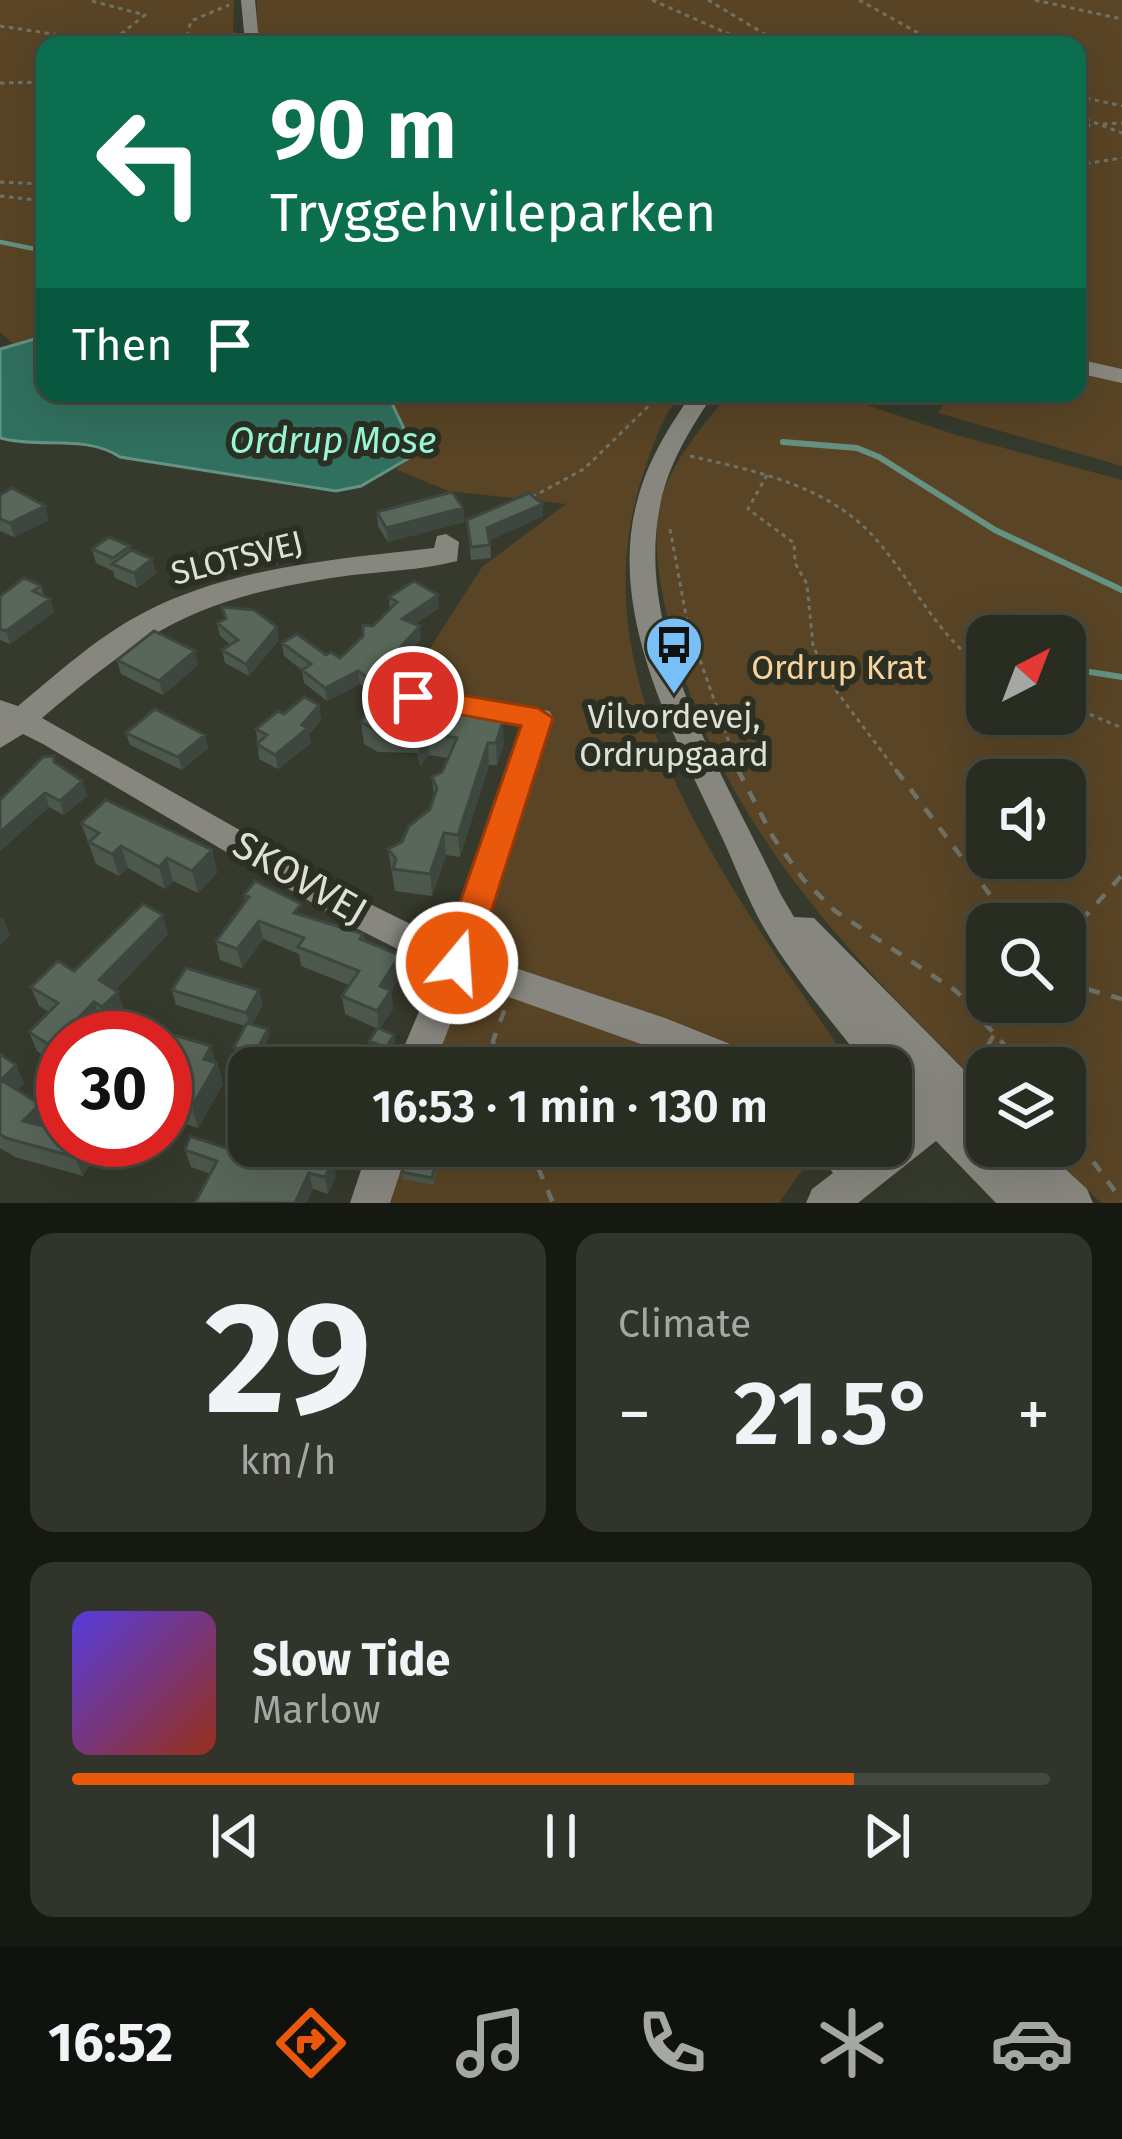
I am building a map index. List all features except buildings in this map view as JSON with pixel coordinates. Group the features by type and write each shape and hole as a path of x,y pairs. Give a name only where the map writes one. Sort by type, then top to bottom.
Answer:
{"street":[{"path":"248,0 254,36"},
{"path":"1086,368 1122,376"},
{"path":"697,402 665,451 643,516 641,569 653,641 697,756 780,926 874,1047"},
{"name":"SLOTSVEJ","path":"7,723 121,640 183,605 362,564 448,555 446,542"},
{"path":"413,697 538,718 457,963 421,1047"},
{"name":"SKOVVEJ","path":"7,723 457,963 513,987 700,1047"},
{"path":"735,830 797,922 962,1111 1024,1203"},
{"path":"912,1081 962,1111"},
{"path":"912,1133 962,1111"},
{"path":"370,1203 382,1167"},
{"path":"826,1203 844,1167"},
{"path":"1036,1167 1073,1203"}],"path":[{"path":"93,0 145,15 140,25 121,36"},
{"path":"187,36 191,21 248,0"},
{"path":"652,0 734,36"},
{"path":"708,0 768,36"},
{"path":"859,0 924,36"},
{"path":"1035,0 1122,19"},
{"path":"0,26 59,36"},
{"path":"0,83 36,82"},
{"path":"1086,98 1122,106"},
{"path":"1086,120 1122,134"},
{"path":"1086,126 1122,123"},
{"path":"1086,164 1122,158"},
{"path":"0,182 36,184"},
{"path":"0,196 36,199"},
{"path":"520,501 584,469 653,402"},
{"path":"665,451 767,475 838,506 861,523 966,656"},
{"path":"767,475 748,509 794,543 795,563 807,584 813,646 836,692 996,903"},
{"path":"651,492 668,512 674,572 730,760 795,870 834,910 943,980 994,1026 1010,1047"},
{"path":"1086,713 1122,728"},
{"path":"1086,915 1122,875"},
{"path":"494,1047 513,987"},
{"path":"1086,989 1122,999"},
{"path":"962,1111 996,1023"},
{"path":"1086,1152 1122,1202"},
{"path":"538,1167 553,1203"}],"green space":[{"path":"0,0 234,0 236,36 36,36 36,339 15,346 0,332"},
{"path":"257,0 1122,0 1122,466 938,413 945,402 1086,402 1086,36 262,36 257,31"},
{"path":"391,402 675,402 643,475 627,555 629,634 648,712 678,788 717,863 839,1047 436,1047 545,715 407,684 482,567 566,504 448,491 396,469 415,454"},
{"name":"Ordrup Krat","path":"723,402 858,402 953,434 1122,480 1122,1203 1101,1203 1064,1167 1086,1167 1086,1047 966,1047 966,1070 838,936 755,824 720,763 692,698 670,628 656,532 672,472"},
{"path":"396,1167 804,1167 779,1203 384,1203"}],"water":[{"name":"Ordrup Mose","path":"36,339 36,402 391,402 416,454 361,486 336,491 120,457 92,446 0,438 0,349"}],"waterway":[{"path":"0,242 36,249"},
{"path":"804,444 783,442 857,448 879,457 995,530 1122,590"},
{"path":"1086,671 1122,677"}],"place":[{"name":"Vilvordevej, Ordrupgaard","path":"674,696"}],"route":[{"path":"413,697 538,718 457,963"}]}
